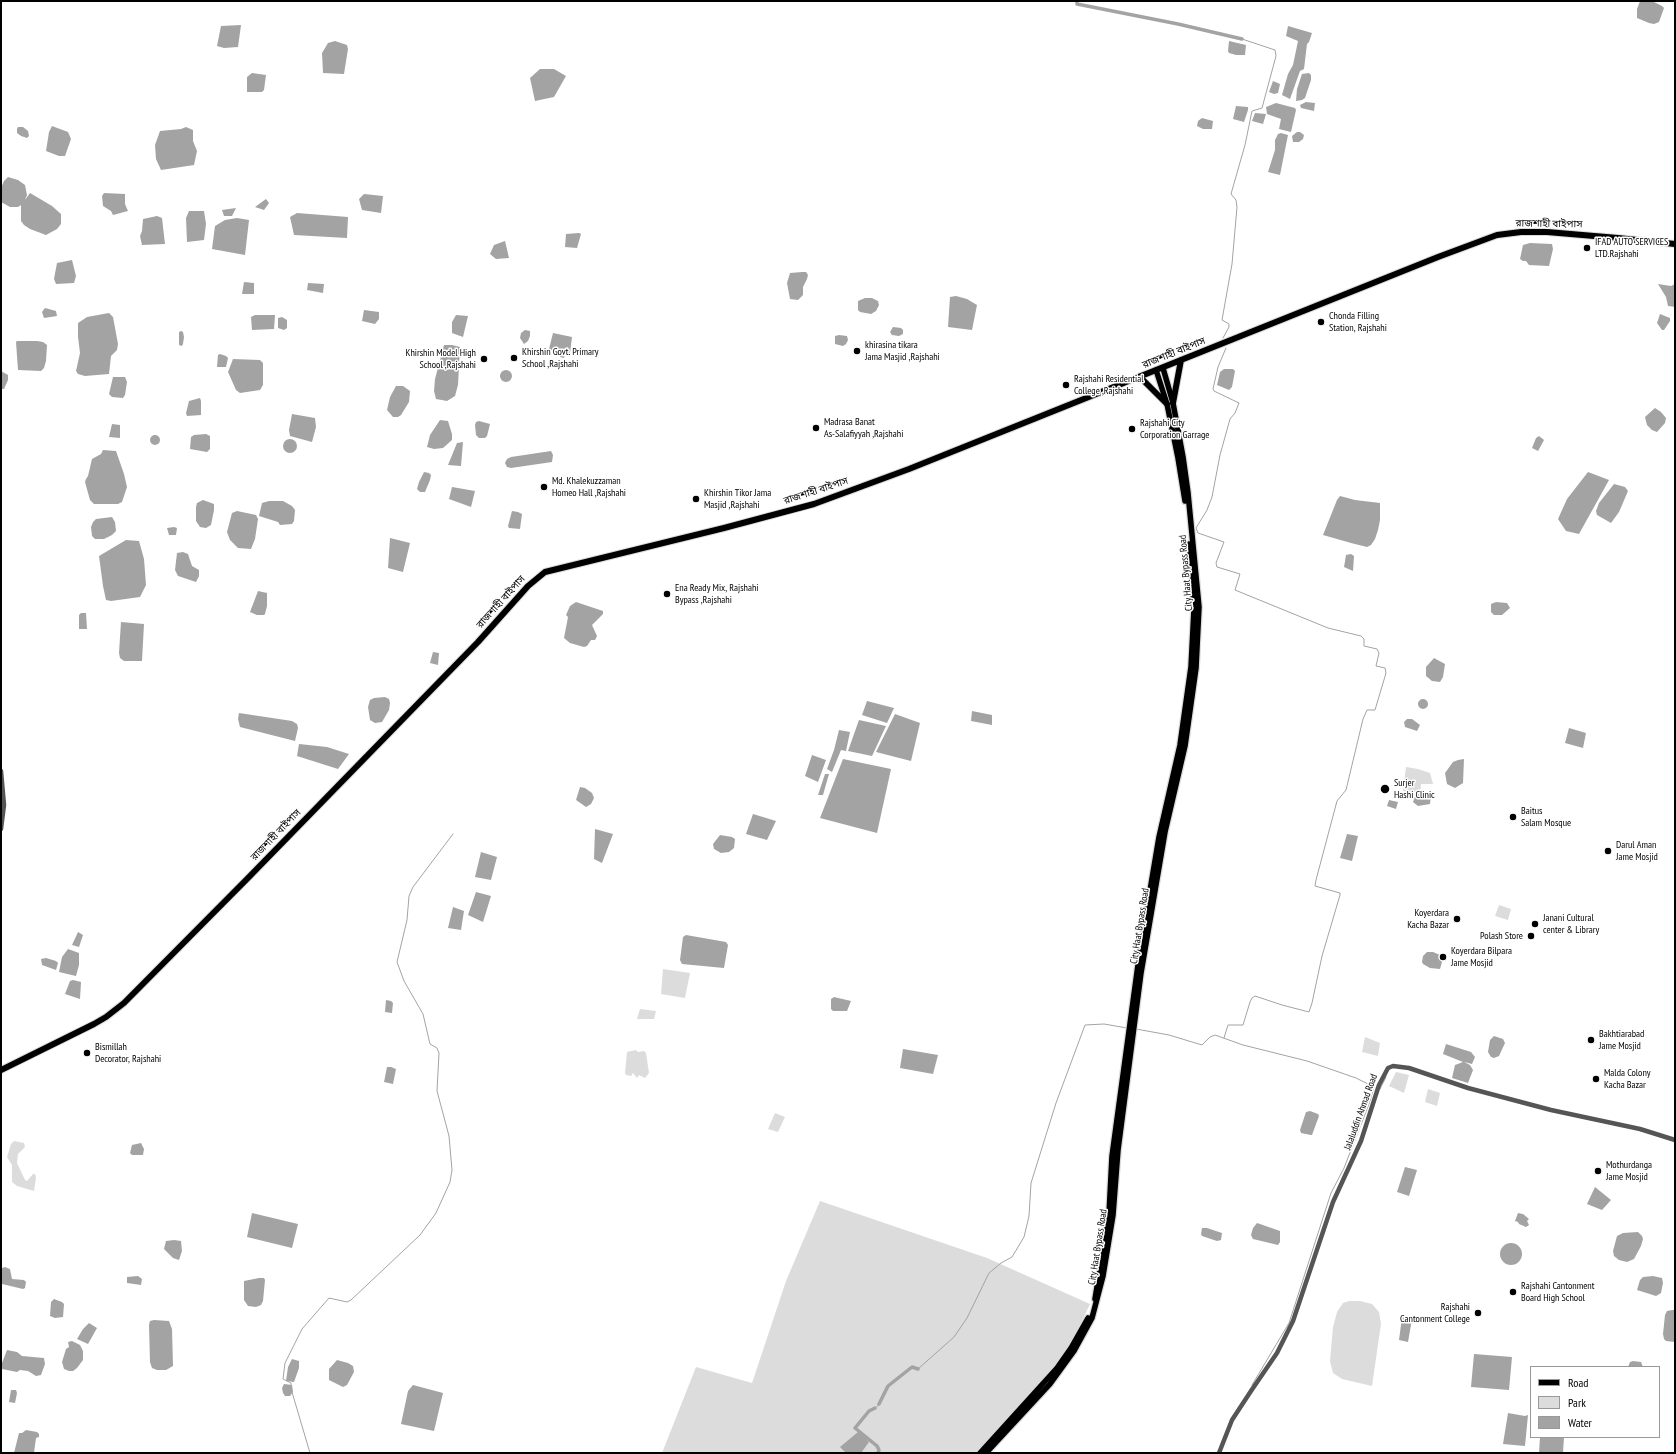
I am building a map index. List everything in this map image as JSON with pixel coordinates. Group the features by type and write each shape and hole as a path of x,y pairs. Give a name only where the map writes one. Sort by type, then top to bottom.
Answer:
{"highway":[{"name":"রাজশাহী বাইপাস","path":"1,1070 94,1024 124,1003 473,647 528,586 546,572 814,504 909,469 1438,256 1497,235 1521,232 1547,232 1675,244"},
{"path":"1140,377 1170,403 1181,360"}],"main road":[{"name":"City Haat Bypass Road","path":"986,1453 1050,1384 1071,1356 1092,1318 1103,1276 1113,1215 1118,1150 1141,973 1165,832 1185,746 1196,668 1199,607 1186,479 1163,368"},
{"name":"City Haat Bypass Road","path":"980,1453 1054,1372 1071,1348 1088,1318 1094,1302 1099,1276 1109,1214 1112,1156 1140,950 1158,837 1180,745 1191,667 1194,609 1187,521 1170,403 1156,370"}],"street":[{"path":"1,771 4,805 1,829"},
{"name":"Jalaluddin Ahmad Road","path":"1219,1453 1232,1420 1277,1354 1294,1321 1333,1202 1361,1141 1379,1085 1388,1068 1393,1066 1409,1068 1468,1088 1550,1110 1634,1128 1675,1140"}],"green space":[{"path":"1406,767 1430,773 1433,784 1421,784 1420,793 1403,791"},
{"path":"1499,905 1511,909 1508,920 1495,916"},
{"path":"663,969 690,973 685,998 661,994"},
{"path":"640,1009 656,1011 654,1019 637,1019"},
{"path":"1365,1037 1380,1043 1378,1056 1362,1052"},
{"path":"636,1050 638,1052 644,1051 646,1053 649,1073 645,1078 639,1075 637,1078 633,1073 631,1076 626,1075 625,1073 627,1052"},
{"path":"1396,1072 1409,1075 1404,1093 1389,1086"},
{"path":"1428,1089 1440,1093 1437,1106 1425,1102"},
{"path":"775,1113 785,1117 778,1132 768,1129"},
{"path":"14,1141 24,1143 25,1147 18,1154 17,1163 25,1180 27,1181 33,1174 35,1174 36,1178 34,1191 17,1186 12,1182 12,1165 7,1157 11,1144"},
{"path":"820,1201 987,1258 1090,1304 1065,1356 980,1453 662,1453 696,1367 752,1383 786,1281"},
{"path":"1349,1301 1360,1301 1372,1304 1379,1312 1381,1324 1372,1386 1342,1379 1333,1373 1330,1361 1333,1327 1337,1312 1343,1303"}],"water":[{"path":"1640,1 1652,1 1664,8 1659,22 1654,24 1637,18 1637,9"},
{"path":"241,25 238,47 224,48 217,46 221,26"},
{"path":"1288,26 1312,33 1307,44 1304,69 1300,71 1290,99 1282,95 1288,74 1293,65 1298,41 1286,36"},
{"path":"335,41 347,45 348,49 344,74 323,73 322,53 328,43"},
{"path":"1229,41 1246,45 1245,55 1229,53"},
{"path":"540,69 554,69 566,76 554,97 535,101 530,78"},
{"path":"252,73 266,75 264,90 262,92 247,92 247,77"},
{"path":"1309,73 1311,75 1311,80 1305,98 1296,101 1297,89 1302,74"},
{"path":"1273,81 1280,84 1278,93 1274,94 1269,92"},
{"path":"1306,102 1315,103 1314,111 1301,108 1300,105"},
{"path":"1276,103 1295,108 1296,110 1291,132 1279,129 1281,119 1267,114 1266,107"},
{"path":"1236,106 1248,107 1244,122 1233,119"},
{"path":"1255,113 1266,114 1263,124 1252,121"},
{"path":"1202,118 1213,121 1212,129 1203,129 1197,126 1198,121"},
{"path":"52,126 68,132 71,139 65,156 59,156 46,151 49,132"},
{"path":"18,127 23,127 28,131 29,136 27,138 17,133"},
{"path":"186,127 193,130 193,141 197,151 194,165 161,170 156,159 155,145 160,131 181,129"},
{"path":"1297,132 1304,135 1303,139 1299,142 1293,142 1292,136"},
{"path":"1281,133 1288,135 1280,175 1268,172 1275,150 1275,140 1278,134"},
{"path":"8,177 18,180 25,185 27,195 25,200 30,193 52,206 61,214 61,224 57,229 46,235 30,229 21,221 21,205 18,207 10,207 1,202 1,188 4,181"},
{"path":"104,193 125,194 125,204 128,211 113,215 111,211 103,206 102,196"},
{"path":"364,194 383,196 381,213 362,210 359,199"},
{"path":"266,199 269,203 264,210 255,207"},
{"path":"236,208 232,216 224,216 222,210"},
{"path":"189,211 204,211 206,224 204,240 187,242 186,218"},
{"path":"297,213 348,217 347,238 294,235 290,217"},
{"path":"157,216 162,218 165,244 142,245 140,236 143,219"},
{"path":"237,218 249,220 245,255 212,249 215,226 225,220"},
{"path":"566,234 581,234 577,248 565,247"},
{"path":"505,241 509,258 496,259 490,254 494,245"},
{"path":"1530,243 1552,244 1553,249 1549,266 1529,265 1526,261 1520,259 1523,245"},
{"path":"72,260 76,276 74,283 56,284 54,279 57,263"},
{"path":"806,272 808,275 803,287 803,295 798,300 790,299 787,283 790,273"},
{"path":"244,282 254,283 254,294 242,294"},
{"path":"308,283 324,284 323,293 307,290"},
{"path":"1658,284 1671,286 1675,284 1675,307 1668,306 1666,297"},
{"path":"956,296 967,299 977,305 972,330 948,327 950,297"},
{"path":"865,298 872,298 878,301 879,305 876,311 871,314 860,312 858,310 858,301"},
{"path":"45,308 56,311 57,316 44,318 42,312"},
{"path":"364,310 379,312 379,319 375,324 362,321"},
{"path":"109,313 113,317 118,344 117,350 111,356 109,374 85,376 78,374 76,371 80,353 78,323 87,317"},
{"path":"1660,314 1670,318 1670,321 1664,330 1662,330 1657,323"},
{"path":"255,315 275,315 274,329 252,330 251,317"},
{"path":"456,315 468,316 463,337 452,333 452,322"},
{"path":"282,317 287,320 287,328 284,330 278,328 278,318"},
{"path":"893,327 901,328 903,330 903,334 899,336 892,335 890,332"},
{"path":"525,330 530,331 530,336 528,341 524,344 520,338 521,333"},
{"path":"179,332 183,332 184,337 182,346 179,345"},
{"path":"553,333 572,337 570,353 566,353 564,358 560,357 560,354 549,349"},
{"path":"835,336 847,336 848,340 843,346 835,344"},
{"path":"17,341 37,341 43,342 47,345 46,361 44,368 41,371 18,370"},
{"path":"444,345 460,347 458,385 455,396 447,401 436,399 434,391 435,379"},
{"path":"220,354 228,358 226,367 217,367 218,355"},
{"path":"233,359 260,360 263,363 263,385 260,390 240,393 236,390 228,372"},
{"path":"1224,369 1233,369 1235,371 1232,387 1229,390 1217,385 1220,372"},
{"path":"504,370 508,370 512,376 508,382 504,382 500,378 500,374"},
{"path":"1,371 8,375 8,380 4,389 1,389"},
{"path":"113,377 125,377 127,382 125,395 123,398 112,397 109,394"},
{"path":"396,386 403,386 410,391 409,402 401,415 398,417 393,417 387,410 390,397"},
{"path":"200,398 201,415 187,416 186,413 189,401"},
{"path":"1655,408 1666,418 1665,423 1657,432 1652,430 1647,425 1645,417"},
{"path":"292,414 315,418 316,427 312,442 290,436 289,430"},
{"path":"440,420 448,421 452,434 452,440 443,448 434,449 427,447 430,435"},
{"path":"479,421 490,424 487,436 485,438 479,438 476,435 475,425 476,422"},
{"path":"112,424 120,425 120,438 109,437"},
{"path":"206,434 210,436 210,449 207,452 190,449 191,437 194,435"},
{"path":"153,435 157,435 159,436 159,444 153,445 150,442 150,438"},
{"path":"1539,436 1544,440 1538,451 1532,448 1536,438"},
{"path":"290,439 295,441 297,446 295,451 290,453 285,451 283,446 285,441"},
{"path":"463,442 461,466 448,465 457,443"},
{"path":"103,450 116,451 124,474 127,487 122,502 118,504 94,504 90,500 85,482 92,459 101,454"},
{"path":"551,451 553,455 552,462 511,468 507,467 505,463 507,459 511,457"},
{"path":"424,472 431,475 430,480 425,492 420,492 417,489"},
{"path":"1588,472 1609,480 1579,534 1566,531 1558,519 1567,499"},
{"path":"1614,484 1625,487 1628,491 1619,512 1611,523 1597,515 1596,511 1599,503"},
{"path":"452,487 475,491 471,507 449,499"},
{"path":"1340,496 1355,500 1380,503 1380,520 1378,530 1371,545 1367,547 1323,535"},
{"path":"203,500 214,504 211,525 206,528 200,527 196,521 197,503"},
{"path":"269,501 283,501 292,506 295,510 294,521 292,524 280,525 278,522 259,516 262,503"},
{"path":"237,511 256,515 258,519 255,539 251,549 238,548 230,540 227,532 232,513"},
{"path":"512,511 522,514 520,529 509,528 508,526"},
{"path":"112,517 115,522 116,531 104,539 95,539 92,536 91,527 93,522 96,519"},
{"path":"167,528 177,528 176,535 169,535"},
{"path":"390,538 410,543 403,572 388,568"},
{"path":"126,540 139,541 144,559 146,585 140,597 111,601 106,600 99,556"},
{"path":"183,552 188,554 192,566 199,570 199,576 196,582 178,576 175,570 177,553"},
{"path":"1351,554 1354,556 1353,571 1344,567 1346,555"},
{"path":"258,591 267,593 267,606 264,615 257,615 250,612"},
{"path":"576,602 603,611 603,614 592,625 597,636 595,640 591,640 587,646 584,647 570,643 564,638 568,617 566,615 570,606"},
{"path":"1496,602 1507,603 1510,608 1502,615 1494,615 1491,612 1491,604"},
{"path":"81,613 86,613 87,629 79,629 79,615"},
{"path":"121,622 144,624 142,661 124,661 120,658"},
{"path":"433,652 439,653 438,665 430,663"},
{"path":"1434,658 1445,664 1443,677 1440,682 1432,681 1426,676 1426,667"},
{"path":"385,697 389,699 389,710 382,722 375,723 370,720 368,707 370,700"},
{"path":"1421,699 1425,699 1427,700 1427,708 1421,709 1418,706 1418,702"},
{"path":"867,701 894,708 887,723 862,715"},
{"path":"972,711 992,715 992,725 971,721"},
{"path":"239,713 292,721 297,724 298,728 295,741 240,727 238,719"},
{"path":"895,714 920,723 911,761 876,752"},
{"path":"1407,719 1412,719 1420,725 1417,731 1405,727 1404,722"},
{"path":"859,720 886,726 872,756 848,751"},
{"path":"1569,728 1586,733 1583,748 1565,743"},
{"path":"839,730 850,732 846,751 841,750 832,772 827,769"},
{"path":"299,744 327,747 349,754 338,769 297,756"},
{"path":"812,755 826,760 818,782 805,776"},
{"path":"843,759 891,769 877,833 820,818"},
{"path":"1464,759 1463,783 1455,788 1447,784 1445,773 1453,762"},
{"path":"825,774 829,774 823,795 818,795"},
{"path":"580,787 585,788 592,793 594,798 591,804 586,807 576,800"},
{"path":"1416,794 1431,795 1430,804 1418,806 1413,802"},
{"path":"1389,800 1398,802 1396,809 1387,806"},
{"path":"753,814 776,821 767,840 746,834"},
{"path":"595,829 613,834 602,863 594,859"},
{"path":"1347,834 1358,836 1352,861 1340,858"},
{"path":"720,835 735,839 734,848 729,852 721,853 714,849 713,844"},
{"path":"481,852 497,857 491,880 475,877"},
{"path":"476,892 491,896 483,922 468,915"},
{"path":"453,907 464,911 461,930 448,928"},
{"path":"78,932 83,935 79,947 72,945"},
{"path":"686,935 726,942 728,945 724,968 682,964 680,960 683,937"},
{"path":"68,949 79,953 79,965 76,976 59,972 62,957"},
{"path":"1427,952 1433,952 1440,955 1442,962 1440,969 1430,968 1423,964 1423,956"},
{"path":"46,958 58,963 56,970 42,965 41,959"},
{"path":"73,980 81,982 80,999 65,994 70,981"},
{"path":"834,997 851,1001 847,1011 833,1011 831,1009 831,999"},
{"path":"386,1000 393,1003 392,1013 385,1012"},
{"path":"1494,1036 1503,1039 1505,1043 1499,1056 1494,1058 1491,1057 1488,1052 1490,1040"},
{"path":"1446,1044 1471,1052 1475,1057 1472,1064 1464,1062 1470,1065 1473,1070 1468,1083 1452,1078 1455,1065 1463,1062 1443,1054"},
{"path":"903,1049 938,1055 933,1074 900,1068"},
{"path":"387,1067 396,1069 393,1084 384,1082"},
{"path":"1310,1111 1318,1114 1319,1116 1312,1135 1301,1133 1300,1130 1306,1112"},
{"path":"141,1143 144,1149 143,1155 132,1155 130,1153 132,1145"},
{"path":"1405,1167 1417,1170 1409,1196 1397,1192"},
{"path":"1595,1187 1611,1200 1602,1210 1587,1204"},
{"path":"252,1213 298,1224 292,1248 247,1237"},
{"path":"1518,1213 1523,1214 1529,1219 1527,1221 1529,1225 1526,1227 1515,1221"},
{"path":"1257,1223 1280,1231 1280,1242 1278,1245 1253,1239 1251,1235 1253,1228"},
{"path":"1202,1228 1207,1228 1222,1233 1221,1240 1217,1241 1202,1236"},
{"path":"1638,1232 1643,1239 1634,1259 1627,1262 1619,1260 1614,1256 1613,1251 1617,1236 1623,1233"},
{"path":"166,1241 181,1241 182,1251 179,1260 173,1258 164,1249"},
{"path":"1511,1243 1519,1246 1522,1254 1519,1262 1511,1265 1503,1262 1500,1254 1503,1246"},
{"path":"5,1267 10,1269 12,1279 24,1280 26,1282 25,1288 23,1289 2,1284 1,1273 2,1268"},
{"path":"138,1276 142,1279 141,1285 127,1283 127,1277"},
{"path":"1653,1276 1662,1278 1663,1283 1661,1293 1656,1296 1637,1290 1640,1280 1643,1277"},
{"path":"264,1278 265,1280 263,1301 261,1305 256,1307 248,1306 244,1300 244,1281"},
{"path":"54,1299 64,1304 63,1317 55,1318 50,1316 51,1302"},
{"path":"1675,1310 1675,1342 1666,1341 1663,1334 1665,1315 1667,1311"},
{"path":"1402,1317 1412,1319 1408,1342 1399,1340"},
{"path":"150,1321 169,1321 172,1329 173,1366 166,1370 157,1370 152,1368 150,1362 149,1325"},
{"path":"89,1323 97,1328 88,1344 77,1339"},
{"path":"72,1341 80,1345 83,1351 83,1360 77,1368 73,1371 69,1371 64,1369 62,1362 66,1349 69,1347 68,1342"},
{"path":"7,1350 17,1352 22,1356 44,1358 45,1364 41,1375 36,1376 28,1371 20,1370 17,1372 2,1369 2,1363"},
{"path":"1474,1354 1512,1357 1509,1390 1471,1387"},
{"path":"292,1359 299,1361 299,1368 294,1382 286,1381 288,1367"},
{"path":"337,1360 353,1366 354,1372 347,1385 343,1387 329,1380 329,1369"},
{"path":"1630,1362 1641,1362 1643,1366 1628,1366"},
{"path":"284,1384 292,1385 293,1392 290,1396 285,1396 283,1393 282,1388"},
{"path":"413,1385 443,1393 434,1431 401,1424 408,1391"},
{"path":"11,1390 16,1390 17,1393 15,1403 9,1402"},
{"path":"1508,1413 1525,1416 1528,1415 1525,1446 1503,1444"},
{"path":"26,1430 37,1432 39,1434 39,1437 36,1438 34,1453 14,1453 19,1433"},
{"path":"858,1432 869,1442 861,1453 846,1453 840,1447"},
{"path":"1540,1438 1564,1438 1563,1453 1539,1453"}],"waterway":[{"path":"1077,1 1077,4 1178,24 1242,39"},
{"path":"1223,338 1229,327 1229,324 1222,320 1232,264 1237,207 1236,200 1231,194 1245,145 1252,111 1262,108 1276,56 1275,50 1242,39"},
{"path":"1224,1038 1228,1025 1243,1025 1250,1002 1255,996 1309,1012 1322,956 1340,895 1340,893 1315,886 1316,880 1337,801 1346,790 1363,719 1367,710 1375,710 1386,673 1385,668 1376,666 1379,653 1377,649 1364,646 1364,639 1361,636 1328,628 1235,590 1240,574 1217,567 1216,563 1224,542 1198,533 1196,528 1207,510 1212,497 1220,455 1230,419 1235,413 1239,403 1214,391 1213,389 1218,367 1226,348"},
{"path":"291,1385 291,1383 283,1379 285,1363 302,1329 329,1298 347,1302 351,1300 420,1235 436,1213 450,1182 452,1170 449,1136 437,1091 439,1053 437,1048 430,1044 423,1014 404,981 397,962 407,920 409,896 413,887 453,834"},
{"path":"918,1369 954,1337 967,1318 989,1273 1001,1263 1012,1257 1024,1237 1029,1216 1031,1183 1056,1103 1085,1025 1104,1024 1127,1028"},
{"path":"1136,1029 1169,1035 1202,1045 1210,1037 1215,1035 1243,1045 1307,1061 1356,1078 1374,1087 1369,1104 1344,1168 1331,1193 1289,1323 1252,1385"},
{"path":"1380,1089 1386,1077"},
{"path":"879,1404 888,1386 912,1367 918,1369"},
{"path":"292,1392 310,1453"},
{"path":"875,1408 869,1411 855,1428 877,1446 879,1450 878,1453"}],"place":[{"name":"IFAD AUTO SERVICES LTD.Rajshahi","path":"1587,248"},
{"name":"Chonda Filling Station, Rajshahi","path":"1321,322"},
{"name":"khirasina tikara Jama Masjid ,Rajshahi","path":"857,351"},
{"name":"Khirshin Govt. Primary School ,Rajshahi","path":"514,358"},
{"name":"Khirshin Model High School ,Rajshahi","path":"484,359"},
{"name":"Rajshahi Residential College ,Rajshahi","path":"1066,385"},
{"name":"Madrasa Banat As-Salafiyyah ,Rajshahi","path":"816,428"},
{"name":"Rajshahi City Corporation Garrage","path":"1132,429"},
{"name":"Md. Khalekuzzaman Homeo Hall ,Rajshahi","path":"544,487"},
{"name":"Khirshin Tikor Jama Masjid ,Rajshahi","path":"696,499"},
{"name":"Ena Ready Mix, Rajshahi Bypass ,Rajshahi","path":"667,594"},
{"name":"Surjer Hashi Clinic","path":"1385,789"},
{"name":"Baitus Salam Mosque","path":"1513,817"},
{"name":"Darul Aman Jame Mosjid","path":"1608,851"},
{"name":"Koyerdara Kacha Bazar","path":"1457,919"},
{"name":"Janani Cultural center & Library","path":"1535,924"},
{"name":"Polash Store","path":"1531,936"},
{"name":"Koyerdara Bilpara Jame Mosjid","path":"1443,957"},
{"name":"Bakhtiarabad Jame Mosjid","path":"1591,1040"},
{"name":"Bismillah Decorator, Rajshahi","path":"87,1053"},
{"name":"Malda Colony Kacha Bazar","path":"1596,1079"},
{"name":"Mothurdanga Jame Mosjid","path":"1598,1171"},
{"name":"Rajshahi Cantonment Board High School","path":"1513,1292"},
{"name":"Rajshahi Cantonment College","path":"1478,1313"}]}
